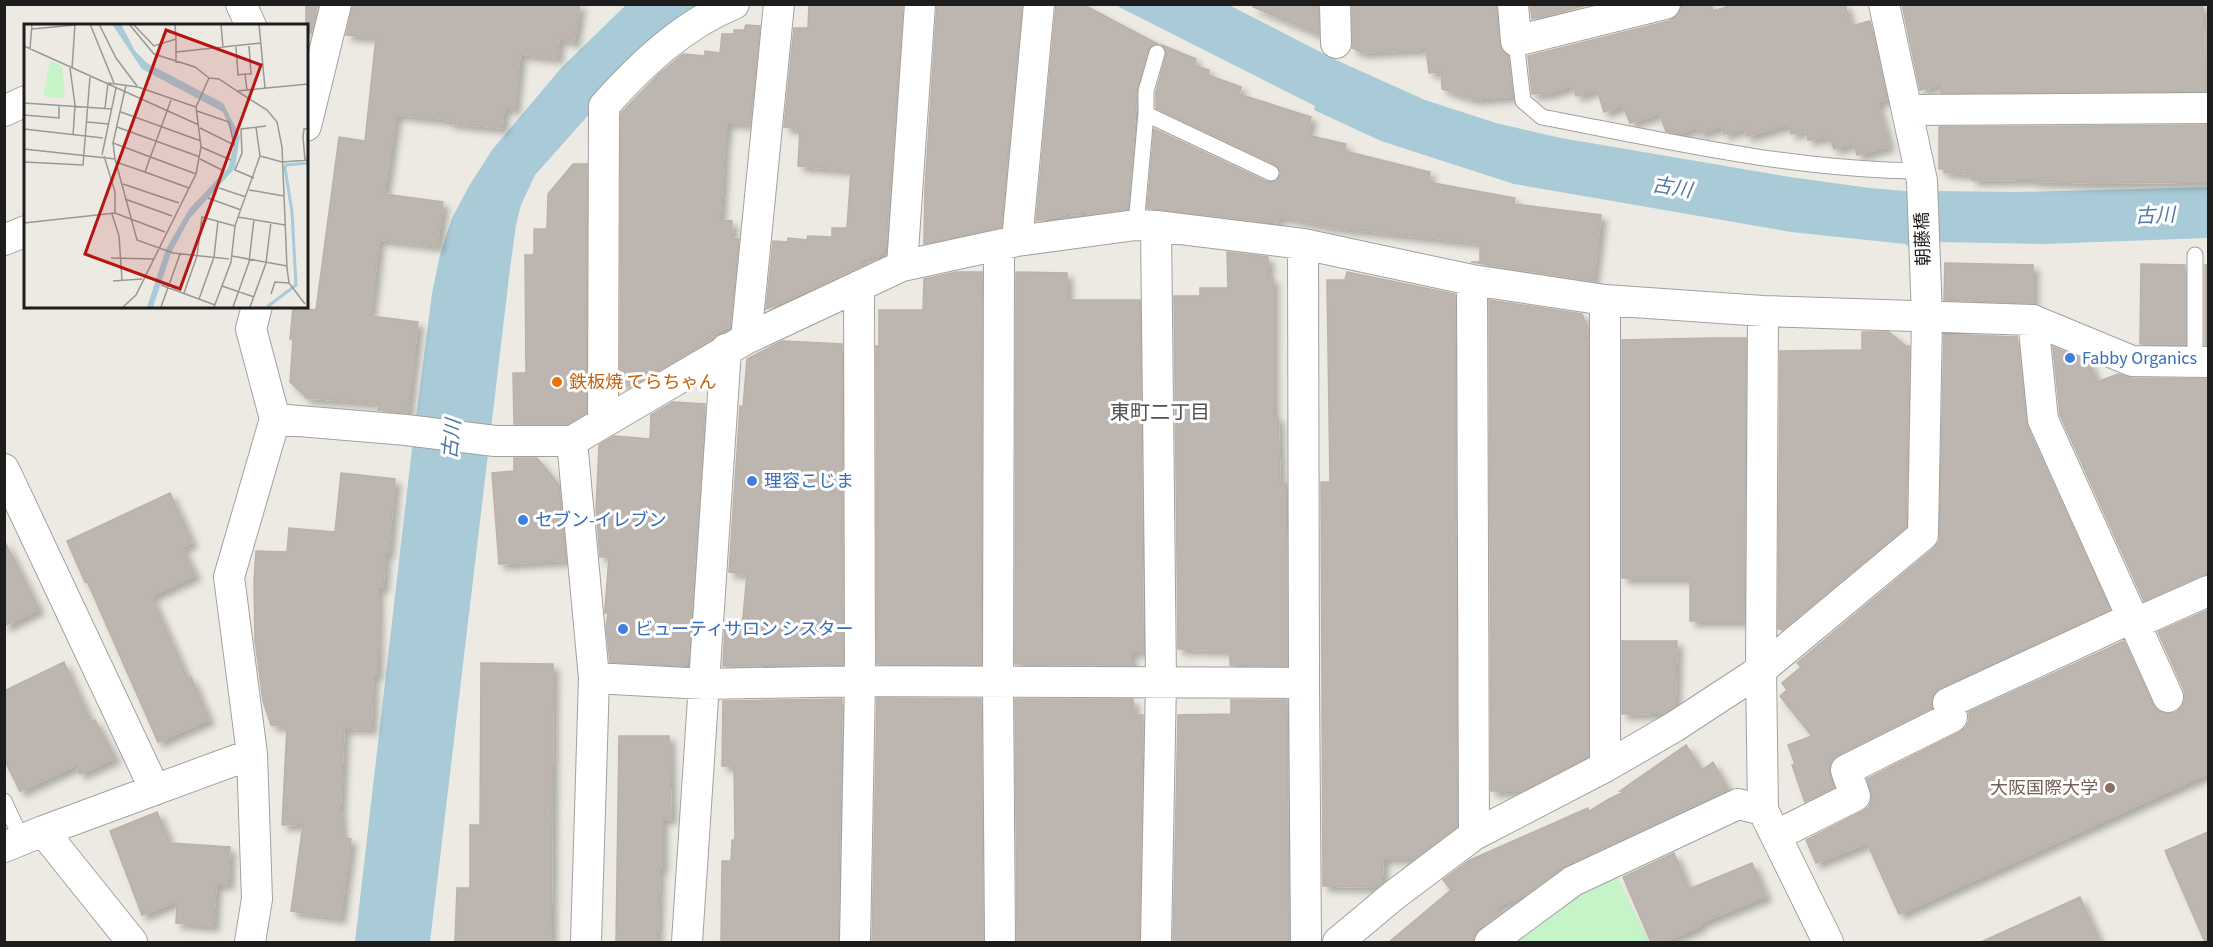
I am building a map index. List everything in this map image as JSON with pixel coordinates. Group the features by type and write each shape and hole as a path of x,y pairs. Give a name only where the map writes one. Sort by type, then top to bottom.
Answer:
{"street":[{"path":"241,4 250,24"},
{"path":"308,118 336,4"},
{"path":"603,422 604,106 636,70 678,36 719,10 734,4"},
{"path":"687,942 704,684 736,344 779,4"},
{"path":"902,266 920,4"},
{"path":"1000,942 998,683 1008,243 1039,4"},
{"path":"1335,4 1336,43"},
{"path":"1513,4 1516,41 1665,4"},
{"name":"朝藤橋","path":"1338,942 1393,896 1474,835 1674,727 1761,670 1923,535 1926,307 1921,176 1884,4"},
{"path":"4,111 24,102"},
{"path":"1908,110 2208,108"},
{"path":"1146,226 1161,681 1156,942"},
{"path":"275,419 406,429 495,441 572,441 736,344 902,266 1008,243 1146,226 1303,244 1472,280 1605,300 1763,310 1926,307 2033,320 2132,361 2202,362"},
{"path":"4,240 24,232"},
{"path":"1303,244 1306,942"},
{"path":"1472,280 1474,835"},
{"path":"855,942 860,681 859,286"},
{"path":"1605,300 1605,766"},
{"path":"250,942 257,899 252,754 229,577 275,419 251,329 256,308"},
{"path":"1763,310 1761,670 1770,823 1828,942"},
{"path":"2033,320 2043,420 2168,697"},
{"path":"572,441 594,678 586,942"},
{"path":"4,469 155,790"},
{"path":"1490,942 1573,881 1738,804 1770,823 1855,796 1846,770 1952,717 1948,703 2121,623 2136,623 2208,591"},
{"path":"594,678 704,684 860,681 1304,683"},
{"path":"132,942 23,840 252,754"}],"lane":[{"path":"1516,41 1523,101 1542,117 1736,154 1921,176"},
{"path":"1146,226 1146,91 1157,53"},
{"path":"1146,114 1271,173"},
{"path":"2195,255 2202,362"},
{"path":"4,801 23,840"}],"green space":[{"path":"1614,870 1649,942 1510,942"}],"water":[{"name":"古川","path":"626,5 716,5 593,110 535,175 521,205 510,269 430,942 355,942 412,449 432,293 440,255 452,218 492,150 562,67"},
{"name":"古川","path":"1115,5 1229,5 1336,60 1425,100 1496,123 1561,138 1790,177 1928,193 1931,191 2018,192 2208,187 2208,238 2042,244 1935,242 1912,249 1905,244 1791,232 1514,184 1381,141 1314,110 1315,106"}],"building":[{"path":"306,4 318,4 311,33 308,32 308,24 306,24"},
{"path":"353,4 580,4 574,42 559,38 557,58 520,54 514,109 504,107 502,128 449,123 450,120 396,114 384,194 443,202 437,246 379,239 370,316 418,322 407,413 378,410 379,403 307,398 290,382 293,308 316,310 339,137 365,141 376,37 346,35"},
{"path":"809,4 903,4 886,245 880,255 860,259 861,266 766,309 773,241 788,242 788,238 807,240 808,236 832,237 832,228 847,228 851,170 798,166 800,129 784,127 794,28 808,28"},
{"path":"937,4 1022,5 1001,227 924,244 925,188"},
{"path":"1056,4 1082,4 1158,44 1151,46 1148,50 1137,89 1128,209 1098,213 1081,212 1080,215 1066,214 1036,221"},
{"path":"1354,4 1496,4 1499,42 1502,51 1508,56 1513,96 1474,99 1442,89 1441,72 1429,73 1426,49 1361,52 1352,48 1352,6"},
{"path":"1530,4 1591,4 1532,19"},
{"path":"1682,4 1711,4 1713,11 1736,4 1845,4 1851,26 1870,21 1887,99 1877,102 1889,146 1857,155 1854,143 1834,149 1831,140 1827,141 1826,136 1808,140 1806,130 1791,134 1789,124 1747,136 1744,128 1724,134 1722,126 1699,133 1697,127 1678,134 1666,131 1659,113 1630,123 1623,105 1604,112 1597,89 1576,96 1573,85 1548,93 1532,94 1528,56 1669,21 1677,16"},
{"path":"1902,4 2203,4 2204,91 1941,93 1941,84 1920,90"},
{"path":"1318,6 1319,34 1253,7"},
{"path":"746,25 760,26 750,124 727,122 720,220 732,221 731,238 739,239 730,326 706,337 714,337 639,382 620,383 621,113 659,74 683,54 705,56 705,51 720,53 722,34 734,34 734,30 744,30"},
{"path":"1162,45 1196,59 1194,65 1209,70 1208,75 1241,87 1239,94 1311,117 1307,135 1346,144 1345,151 1430,172 1428,182 1515,198 1514,204 1601,215 1593,281 1471,262 1480,262 1480,243 1332,227 1279,216 1278,222 1267,220 1267,222 1147,208 1154,129 1267,182 1276,181 1281,173 1275,164 1156,108 1156,92 1166,55 1166,50"},
{"path":"2208,125 2208,182 2096,183 2034,181 2034,179 1972,180 1972,174 1944,172 1945,169 1939,169 1939,127"},
{"path":"573,164 587,164 586,413 567,424 514,424 513,373 526,373 525,255 534,255 534,229 547,229 548,194"},
{"path":"1227,252 1268,257 1268,279 1273,278 1273,417 1278,417 1280,483 1286,483 1287,666 1230,665 1230,650 1178,649 1174,296 1200,296 1200,288 1228,288"},
{"path":"1945,263 2033,265 2033,303 1944,300"},
{"path":"2141,264 2185,265 2185,344 2140,344"},
{"path":"2205,265 2208,265 2208,345 2205,345"},
{"path":"956,272 982,272 981,664 877,664 876,346 879,346 879,310 923,310 924,279"},
{"path":"1016,272 1067,273 1067,300 1140,300 1143,651 1131,651 1131,665 1015,664"},
{"path":"1347,272 1455,294 1457,826 1415,858 1383,858 1382,883 1377,887 1323,886 1321,482 1330,482 1327,280 1345,280"},
{"path":"1489,300 1582,314 1587,326 1586,340 1588,340 1588,757 1522,791 1491,791"},
{"path":"1862,332 1889,332 1909,346 1906,527 1782,630 1778,629 1780,351 1862,350"},
{"path":"1944,334 2017,337 2027,427 2110,609 1940,688 1931,699 1931,708 1832,760 1829,768 1834,787 1805,802 1792,765 1795,764 1788,745 1812,736 1780,696 1787,690 1782,683 1801,667 1797,663 1939,542"},
{"path":"1746,338 1744,621 1690,621 1690,578 1622,578 1622,340"},
{"path":"782,341 842,344 843,664 723,666 725,627 742,628 747,574 729,572 740,406 743,407 747,359"},
{"path":"2053,347 2089,362 2097,382 2118,374 2132,378 2208,379 2208,574 2144,601 2060,415"},
{"path":"673,402 705,404 688,661 684,666 610,662 606,626 608,613 605,613 609,557 600,557 596,509 599,445 614,436 650,439 651,415"},
{"path":"514,458 537,458 559,485 566,560 499,564 492,473 514,471"},
{"path":"341,473 395,479 383,587 378,587 377,674 373,674 371,729 344,728 340,809 342,837 351,839 340,918 291,911 303,824 282,825 287,726 271,725 263,701 255,640 254,581 256,551 287,552 289,528 335,532"},
{"path":"170,493 192,542 182,547 195,575 151,596 188,679 191,677 209,719 158,742 67,541"},
{"path":"4,540 39,609 4,626"},
{"path":"2208,610 2208,773 1899,914 1867,843 1816,863 1806,840 1869,807 1872,798 1867,779 1960,732 1969,721 1969,712 2124,641 2153,705 2158,711 2166,714 2176,712 2182,707 2185,699 2184,690 2158,632"},
{"path":"1622,641 1677,641 1675,705 1663,713 1622,714"},
{"path":"64,662 91,722 95,720 115,758 80,774 76,765 20,791 4,759 4,691"},
{"path":"481,663 553,664 551,942 455,942 457,888 470,888 470,825 480,825"},
{"path":"877,698 981,699 983,942 872,942"},
{"path":"842,699 838,942 721,942 722,861 731,861 732,840 735,840 734,766 722,766 723,701"},
{"path":"1015,699 1133,699 1134,715 1143,715 1139,942 1017,942"},
{"path":"1231,700 1287,700 1289,942 1173,942 1178,715 1231,714"},
{"path":"619,736 669,736 671,819 662,818 662,867 659,867 657,942 616,942"},
{"path":"1686,745 1702,770 1713,762 1728,789 1566,865 1526,894 1495,907 1499,914 1479,928 1474,935 1473,942 1389,942 1451,890 1443,880 1470,860 1588,808 1588,812 1626,791 1620,791"},
{"path":"157,812 170,843 230,847 228,884 216,884 213,926 176,923 177,901 142,915 110,831"},
{"path":"2208,832 2208,942 2205,942 2165,851"},
{"path":"1674,853 1689,889 1752,863 1766,896 1699,923 1700,926 1663,942 1651,942 1623,877"},
{"path":"2080,897 2100,942 1981,942"}],"place":[{"name":"Fabby Organics","path":"2070,358"},
{"name":"鉄板焼 てらちゃん","path":"557,382"},
{"name":"理容こじま","path":"752,481"},
{"name":"セブン-イレブン","path":"523,520"},
{"name":"ビューティサロン シスター","path":"623,629"},
{"name":"大阪国際大学","path":"2110,788"}],"district":[{"name":"東町二丁目","path":"1160,413"}]}
